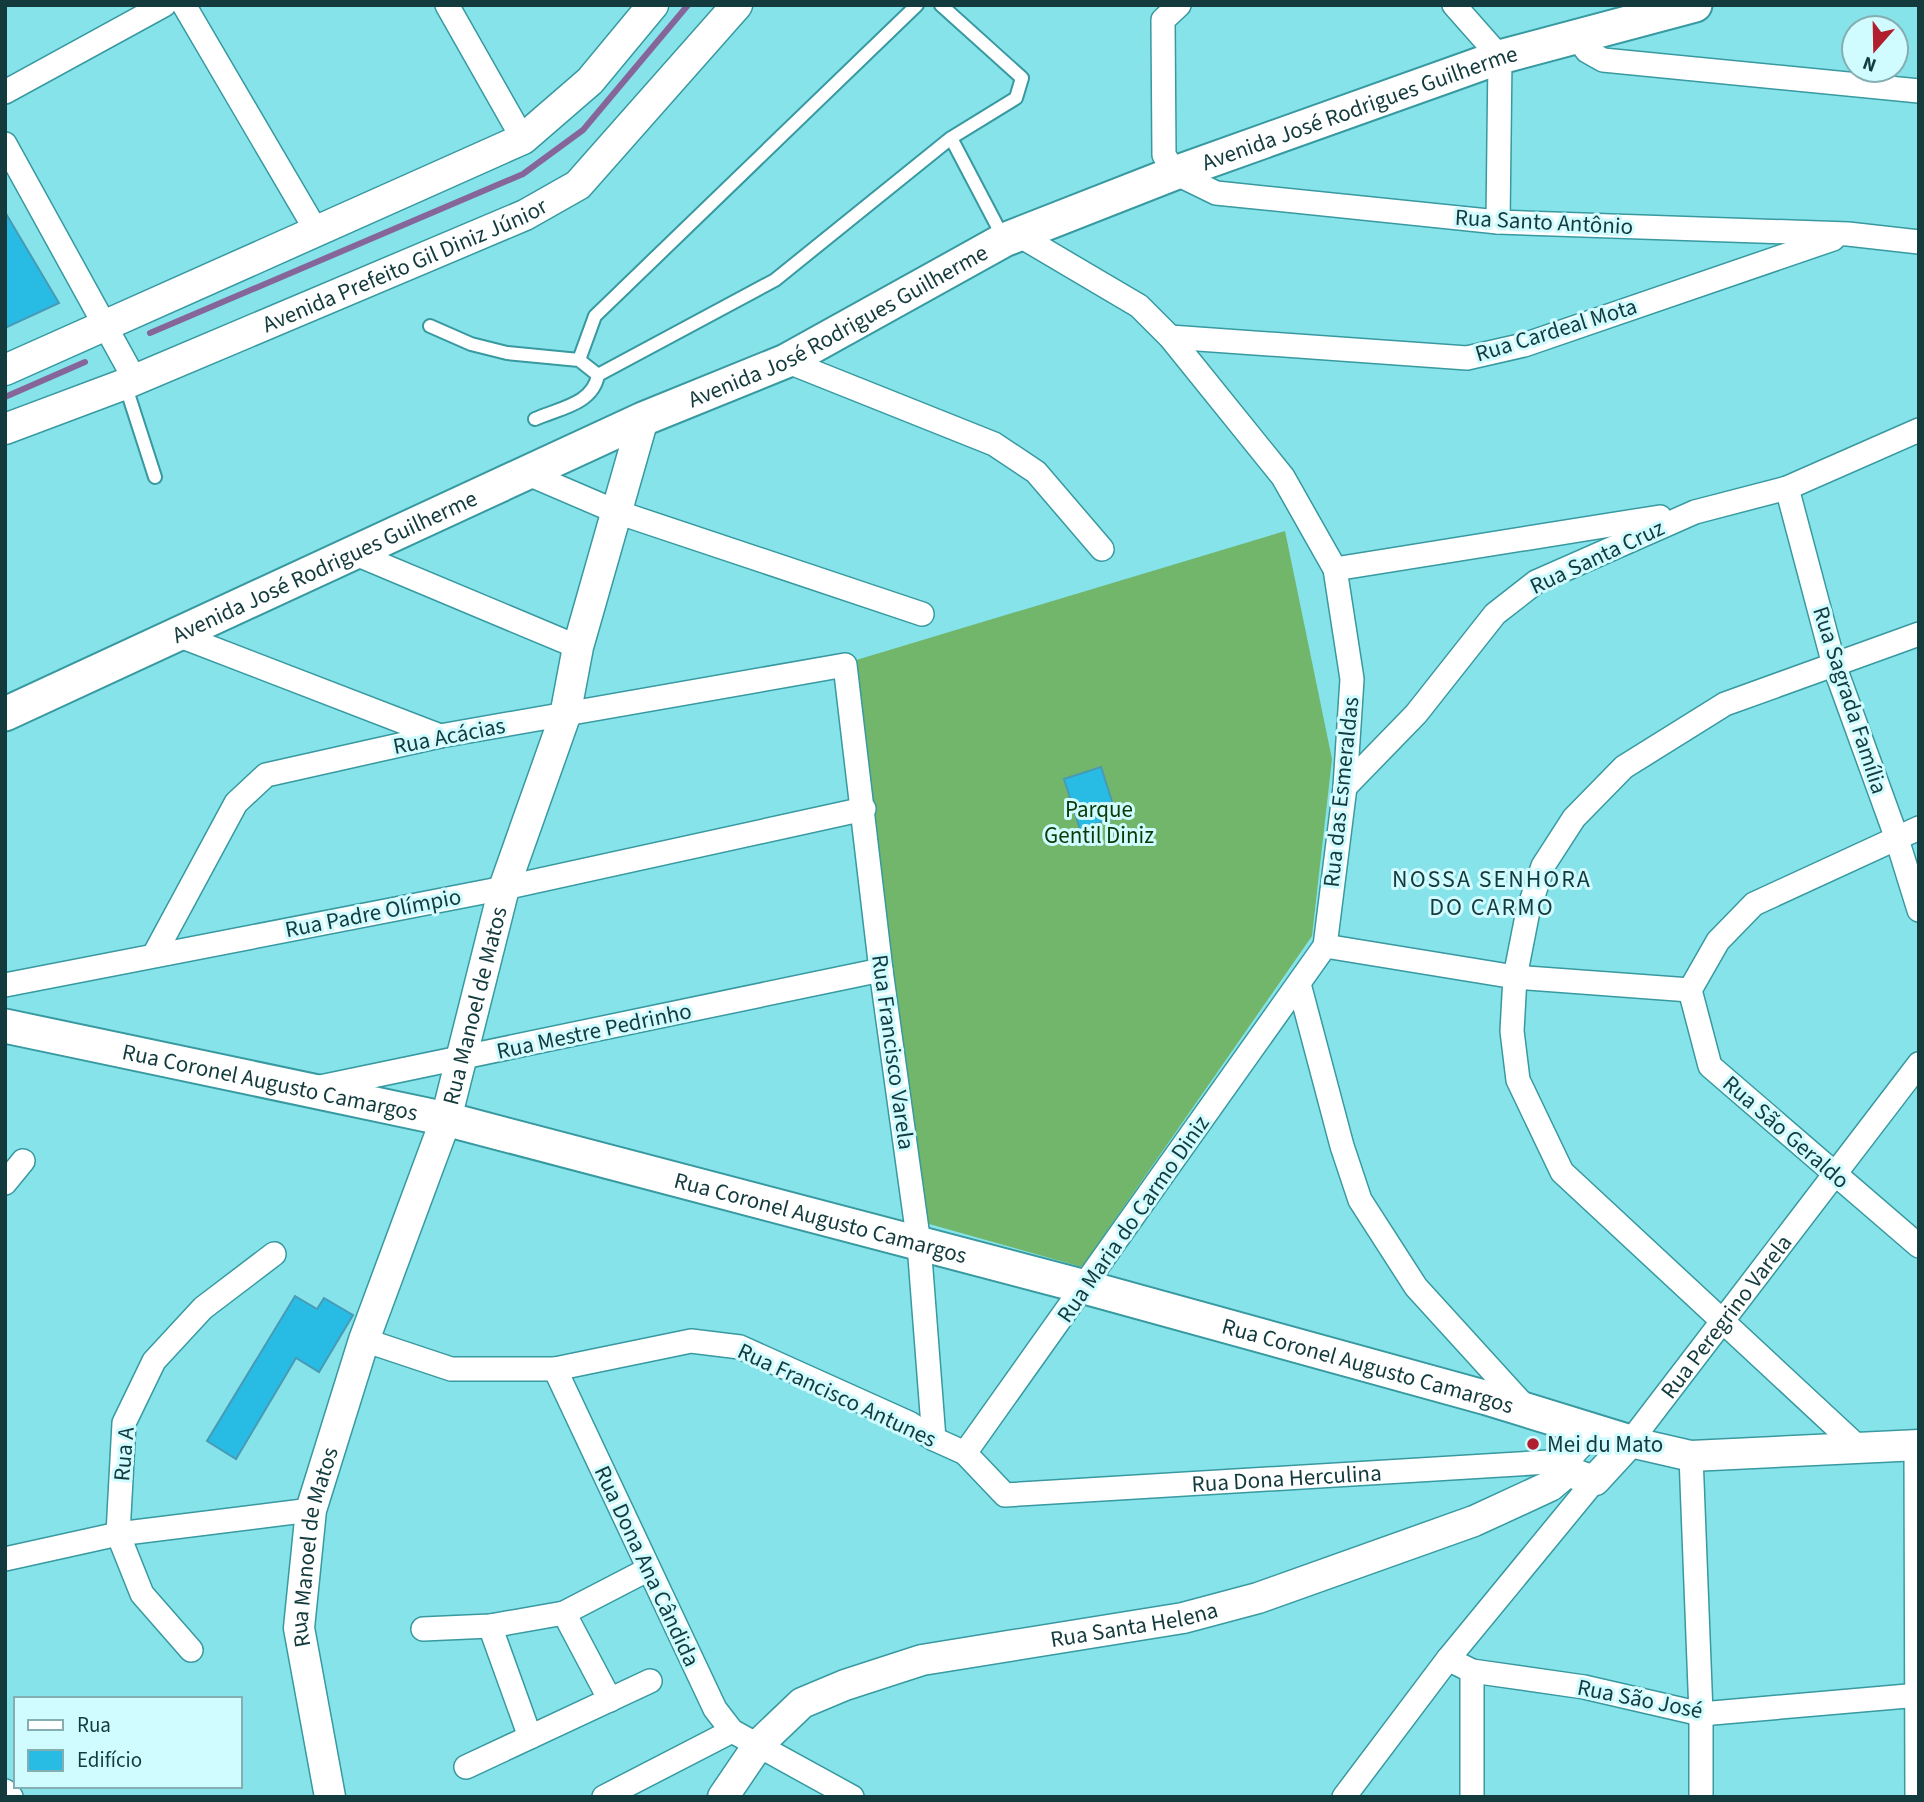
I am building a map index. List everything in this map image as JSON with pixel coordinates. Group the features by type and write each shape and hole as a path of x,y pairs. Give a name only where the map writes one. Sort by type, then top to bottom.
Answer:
{"main road":[{"name":"Avenida José Rodrigues Guilherme","path":"5,714 643,419 786,361 1011,237 1175,173 1500,57 1695,5"},
{"name":"Rua Coronel Augusto Camargos","path":"5,1026 446,1119 1086,1287 1528,1410 1579,1463 1630,1442"}],"street":[{"path":"5,92 164,5"},
{"path":"184,5 317,232"},
{"path":"447,5 523,139"},
{"path":"5,370 523,139 590,81 653,5"},
{"name":"Avenida Prefeito Gil Diniz Júnior","path":"5,429 130,382 525,215 578,185 737,5"},
{"path":"1454,5 1500,57 1498,222"},
{"path":"1164,10 1164,155 1175,173"},
{"path":"1576,36 1587,51 1603,60 1919,90"},
{"path":"5,144 104,327 130,382"},
{"name":"Rua Santo Antônio","path":"1175,173 1216,193 1498,222 1848,234 1919,242"},
{"name":"Rua Cardeal Mota","path":"1170,337 1467,358 1524,345 1848,234"},
{"name":"Rua das Esmeraldas","path":"1011,237 1139,306 1170,337 1283,477 1335,569 1352,679 1345,787 1325,946 1299,984"},
{"path":"786,361 994,444 1036,472 1102,549"},
{"name":"Rua Manoel de Matos","path":"330,1797 299,1628 311,1510 364,1340 446,1119 504,888 565,716 579,647 643,419"},
{"name":"Rua Santa Cruz","path":"1345,787 1416,714 1495,614 1536,582 1695,512 1787,488 1919,430"},
{"path":"526,473 617,512 922,614"},
{"name":"Rua Sagrada Família","path":"1787,488 1834,665 1896,836 1919,910"},
{"path":"1335,569 1695,512"},
{"path":"351,552 579,647"},
{"path":"175,634 440,736"},
{"path":"1858,1447 1562,1172 1518,1080 1512,1031 1515,977 1528,911 1543,866 1574,818 1624,767 1725,704 1919,634"},
{"name":"Rua Acácias","path":"154,955 236,803 266,775 440,736 845,665"},
{"name":"Rua Francisco Varela","path":"845,665 881,970 919,1244 934,1439"},
{"name":"Rua Padre Olímpio","path":"5,985 504,888 864,809"},
{"path":"1325,946 1515,977 1690,990 1718,941 1754,904 1896,836 1919,828"},
{"name":"Rua Mestre Pedrinho","path":"307,1090 881,970"},
{"path":"1299,984 1342,1146 1360,1200 1416,1287 1528,1410"},
{"name":"Rua Maria do Carmo Diniz","path":"965,1453 1086,1287 1299,984"},
{"name":"Rua São Geraldo","path":"1690,990 1710,1066 1919,1245"},
{"name":"Rua Peregrino Varela","path":"1630,1442 1919,1064"},
{"path":"5,1183 23,1161"},
{"name":"Rua A","path":"191,1650 142,1594 118,1534 124,1423 154,1361 203,1308 274,1254"},
{"name":"Rua Francisco Antunes","path":"364,1340 451,1369 555,1369 691,1341 740,1347 909,1423 934,1439 965,1453 1004,1495"},
{"name":"Rua Dona Ana Cândida","path":"555,1369 647,1570 715,1709 732,1731 760,1744"},
{"path":"1630,1442 1691,1456 1917,1445 1917,1797"},
{"path":"1691,1456 1701,1714 1701,1797"},
{"path":"1571,1509 1559,1499 1579,1463"},
{"path":"1344,1797 1448,1659 1571,1509 1579,1463"},
{"name":"Rua Dona Herculina","path":"1004,1495 1579,1463"},
{"name":"Rua Santa Helena","path":"723,1797 760,1744 802,1703 845,1685 922,1660 1183,1618 1258,1598 1474,1521 1579,1463"},
{"path":"5,1559 118,1534 311,1510"},
{"path":"424,1629 490,1626 564,1614 647,1570"},
{"path":"564,1614 610,1700"},
{"path":"490,1626 530,1737"},
{"name":"Rua São José","path":"1448,1659 1472,1671 1584,1687 1701,1714 1918,1695"},
{"path":"1472,1671 1472,1797"},
{"path":"466,1767 650,1681"},
{"path":"604,1797 732,1731"},
{"path":"760,1744 852,1797"},
{"path":"5,1791 12,1797"}],"lane":[{"path":"579,360 595,316 918,5"},
{"path":"598,375 775,280 951,138 1016,98 1022,79 942,5"},
{"path":"951,138 1011,237"},
{"path":"430,326 471,344 507,353 579,360 598,375"},
{"path":"535,419 590,396 596,387 598,375"},
{"path":"130,382 155,477"}],"green space":[{"name":"Parque Gentil Diniz","path":"1285,531 1332,759 1312,936 1082,1267 922,1222 853,661"}],"building":[{"path":"5,212 59,303 5,328"},
{"path":"1101,767 1117,817 1080,829 1064,779"},
{"path":"295,1296 317,1309 324,1298 353,1315 319,1372 296,1358 236,1459 207,1441"}],"waterway":[{"path":"150,333 523,174 583,130 688,5"},
{"path":"5,397 85,362"}],"place":[{"name":"Mei du Mato","path":"1533,1444"}],"district":[{"name":"NOSSA SENHORA DO CARMO","path":"1492,893"}]}
